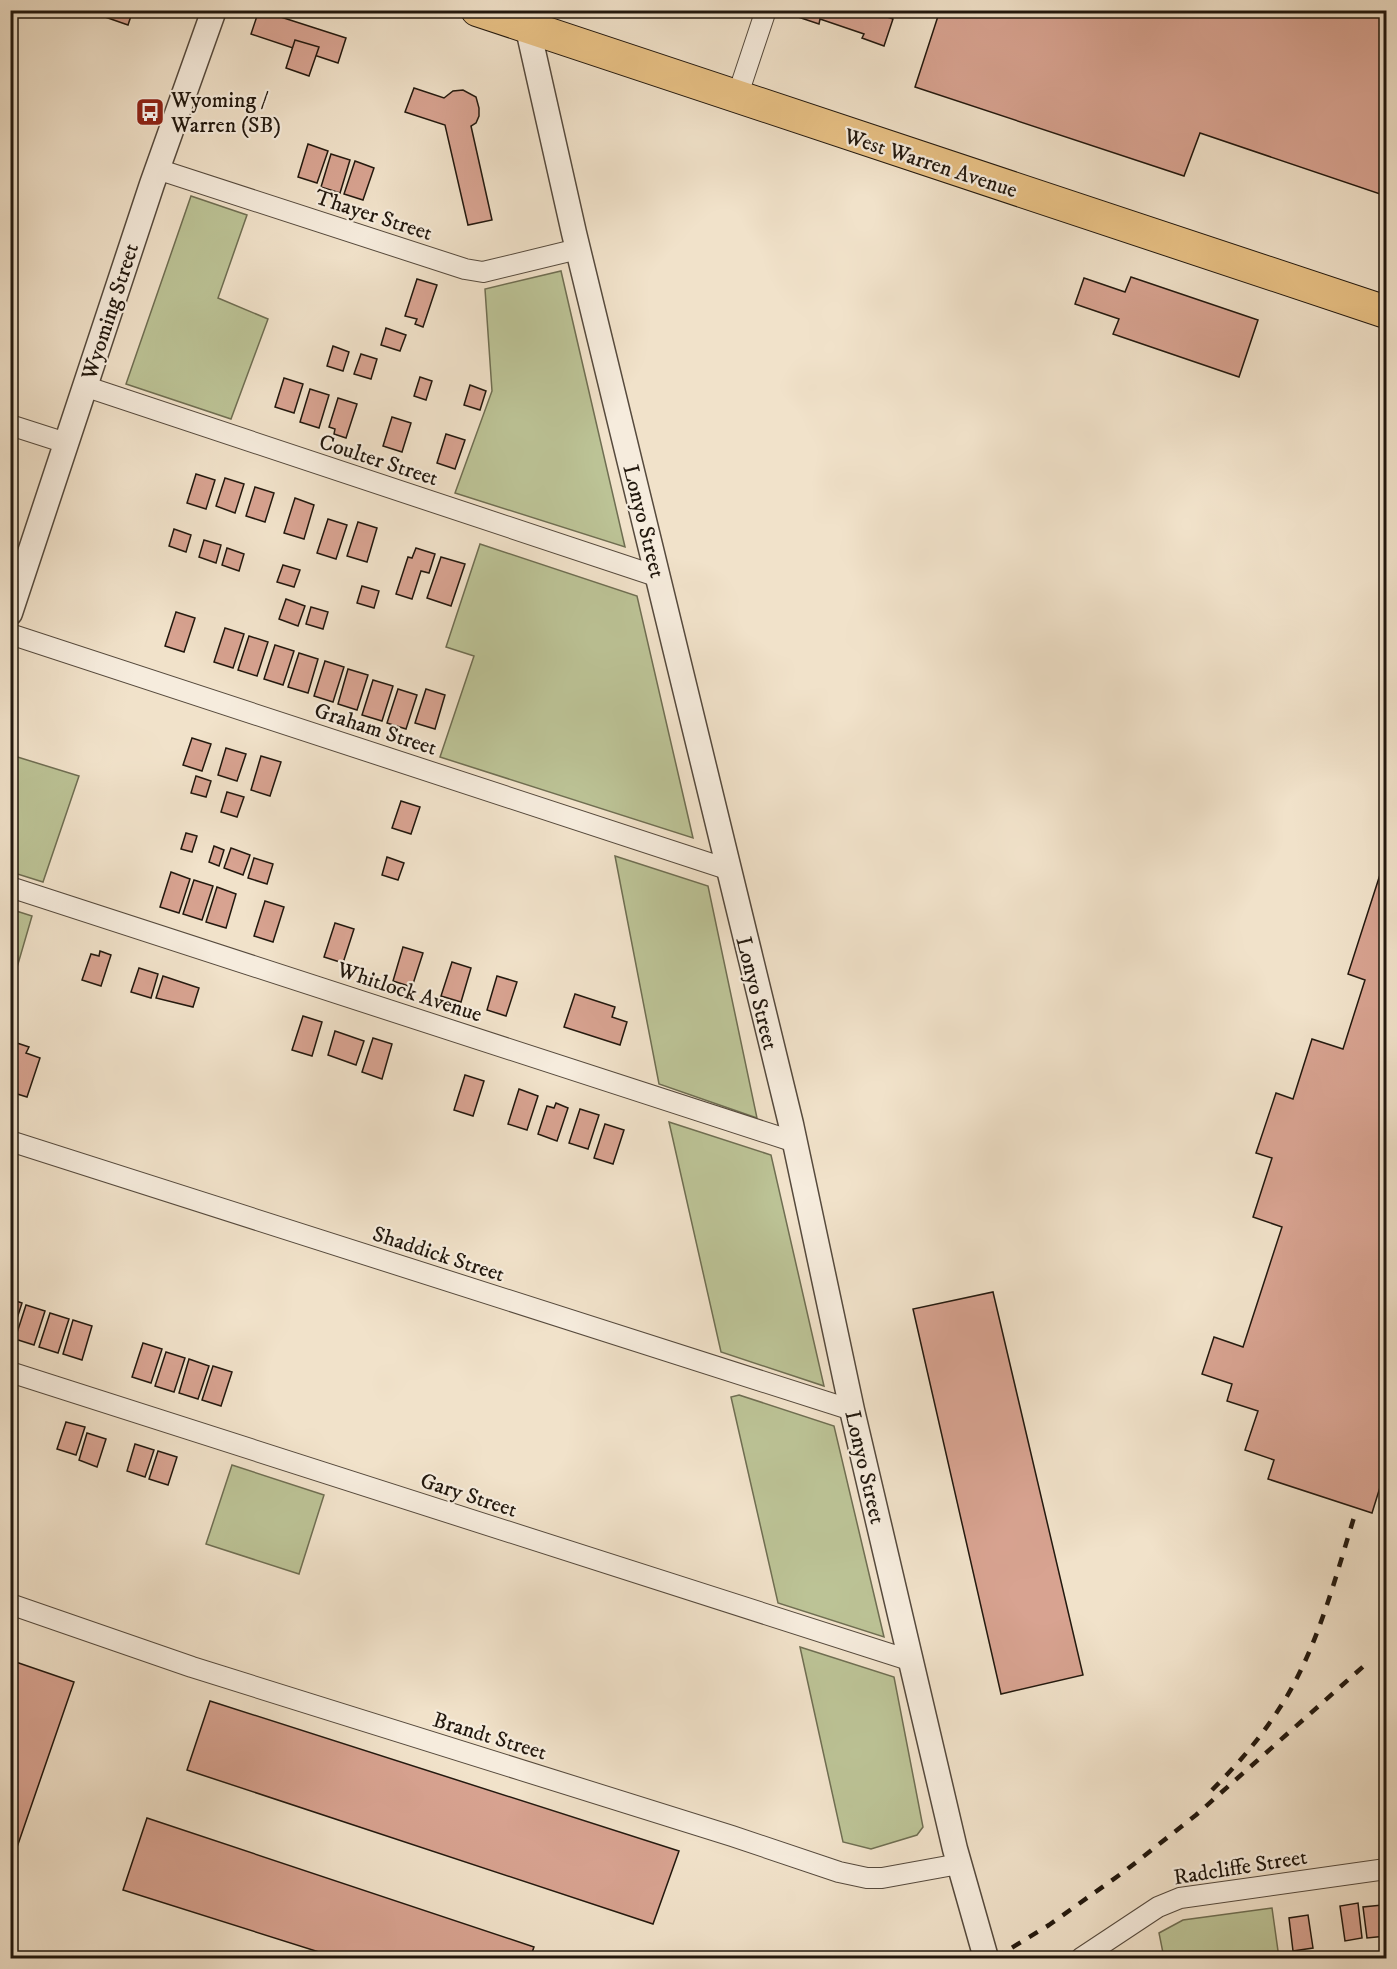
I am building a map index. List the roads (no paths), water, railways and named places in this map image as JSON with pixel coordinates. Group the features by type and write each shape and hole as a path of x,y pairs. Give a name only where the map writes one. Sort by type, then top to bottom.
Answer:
{"main road":[{"name":"West Warren Avenue","path":"488,12 528,29 1386,312"}],"street":[{"name":"Wyoming Street","path":"10,613 157,169 214,10"},
{"path":"737,98 766,10"},
{"name":"Lonyo Street","path":"528,29 578,249 795,1142 852,1410 959,1864 986,1959"},
{"name":"Thayer Street","path":"157,169 465,269 483,272 578,249"},
{"name":"Coulter Street","path":"84,386 659,577"},
{"path":"10,425 66,443"},
{"name":"Graham Street","path":"10,634 727,869"},
{"name":"Whitlock Avenue","path":"10,887 795,1142"},
{"name":"Shaddick Street","path":"10,1141 852,1410"},
{"name":"Gary Street","path":"10,1372 912,1661"},
{"name":"Brandt Street","path":"10,1604 192,1667 839,1872 867,1878 882,1878 959,1864"},
{"name":"Radcliffe Street","path":"1081,1959 1158,1907 1179,1898 1386,1869"}],"railway":[{"path":"1212,1790 1254,1743 1291,1689 1324,1614 1356,1511"},
{"path":"995,1958 1049,1925 1125,1871 1196,1815 1366,1664"}],"place":[{"name":"Wyoming / Warren (SB)","path":"150,112"}]}
